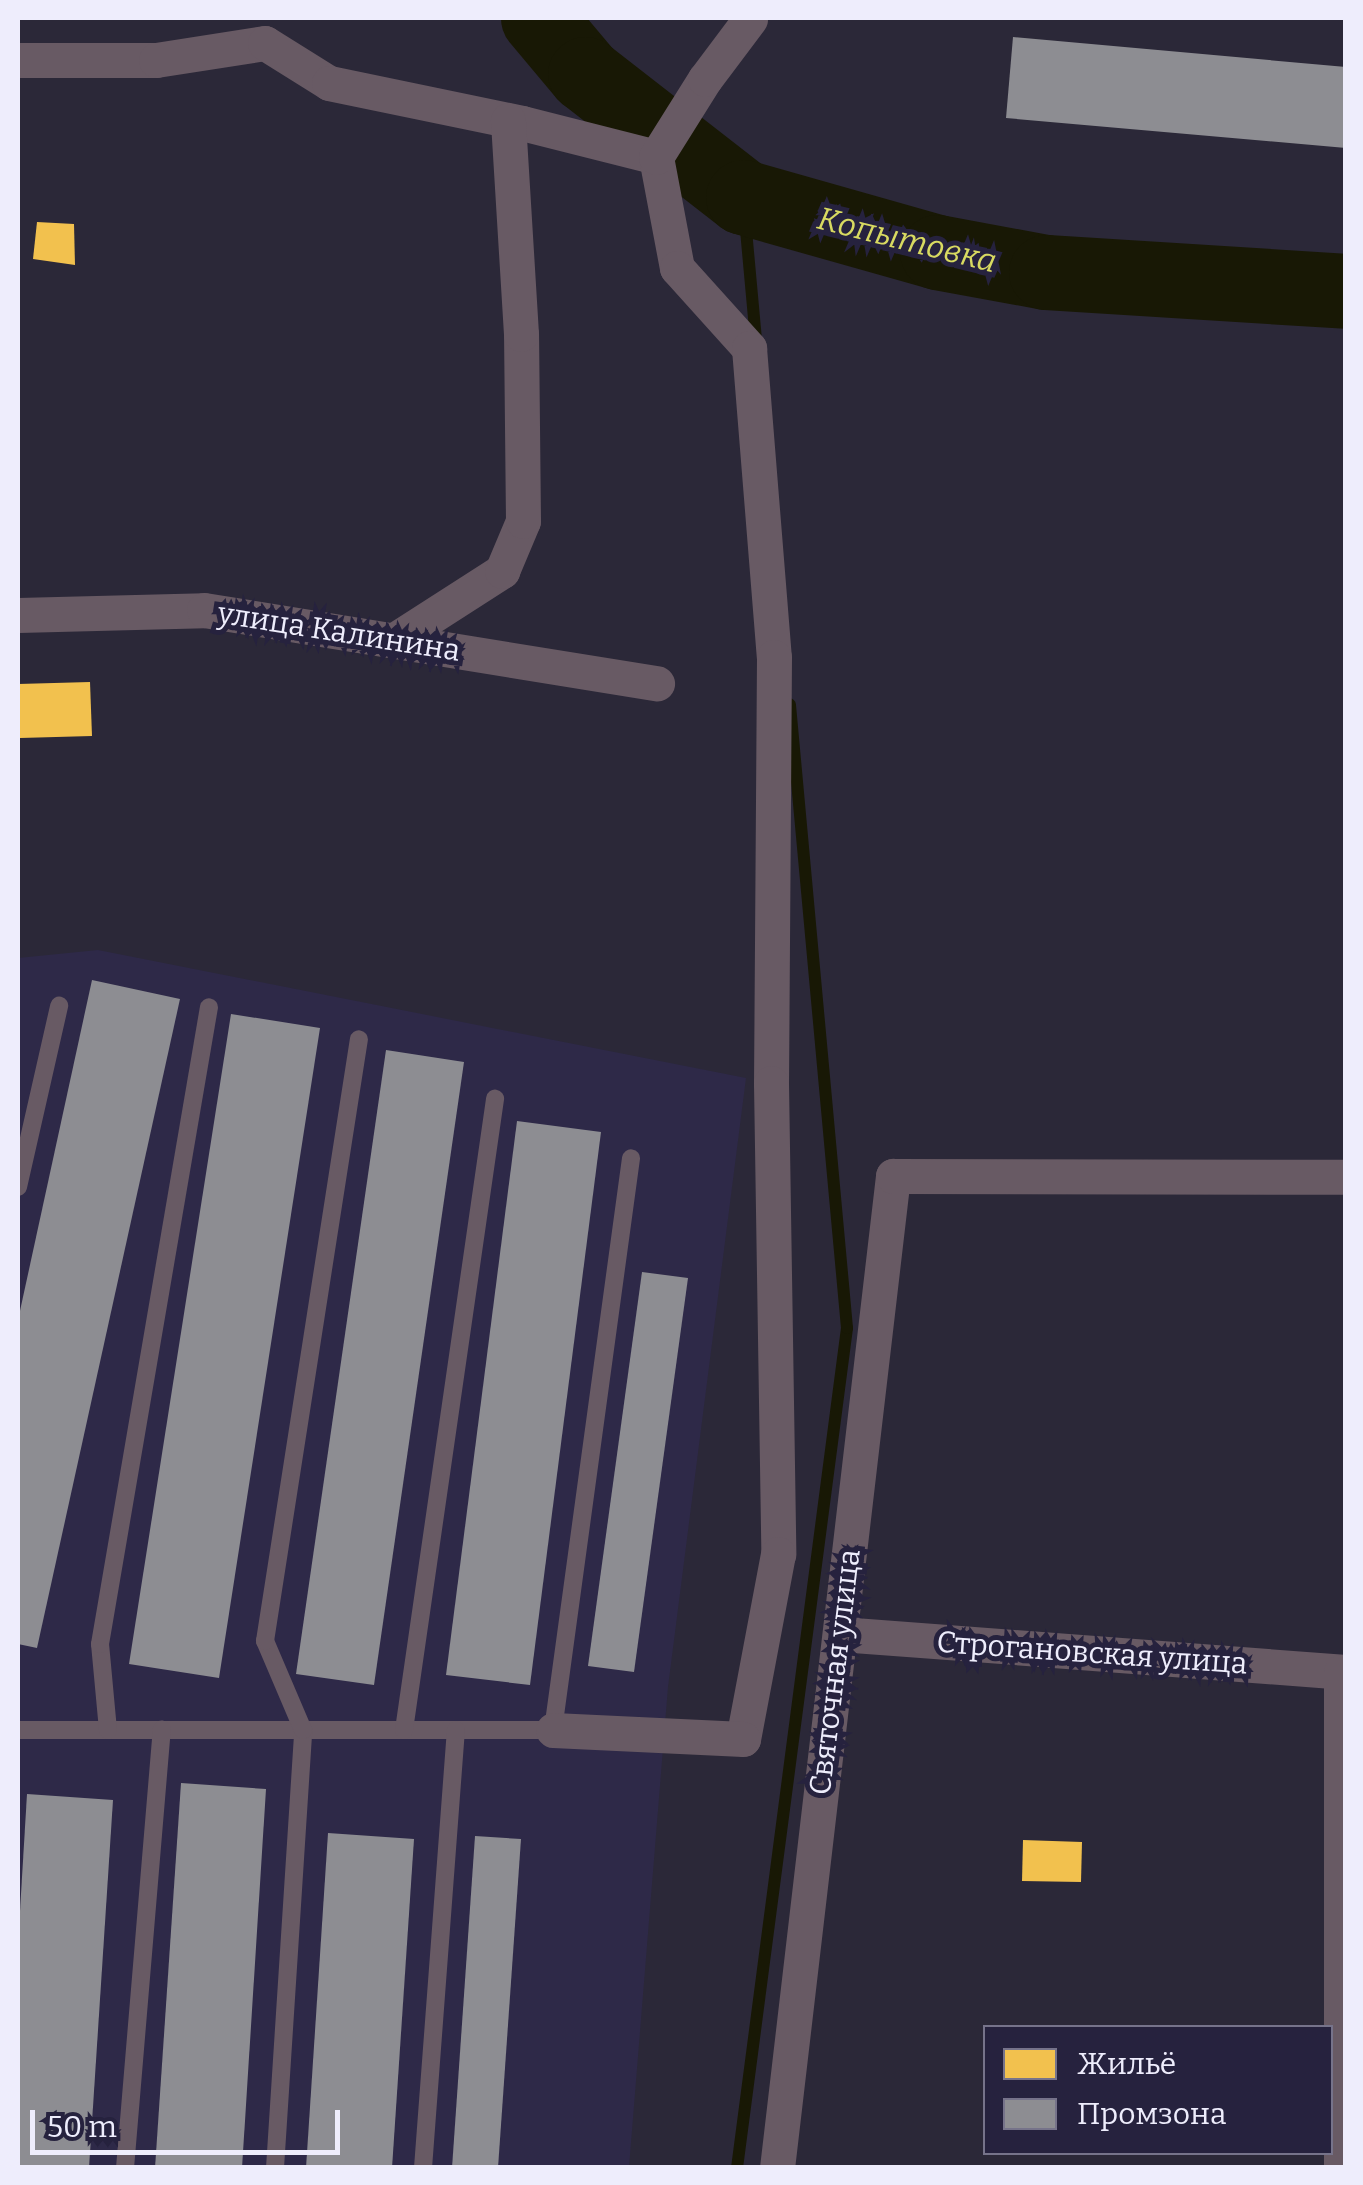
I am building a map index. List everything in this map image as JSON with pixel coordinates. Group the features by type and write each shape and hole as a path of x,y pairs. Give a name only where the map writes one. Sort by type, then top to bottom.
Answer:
{"street":[{"path":"656,158 705,79 751,18"},
{"path":"18,60 156,60 265,42 329,83 515,122 656,158"},
{"path":"392,641 502,570 523,521 515,122"},
{"path":"553,1730 742,1740 778,1554 771,1083 774,656 751,368 749,348 676,268 662,174 656,158"},
{"name":"улица Калинина","path":"18,614 204,610 658,684"},
{"name":"Святочная улица","path":"777,2168 894,1176 1346,1177"},
{"name":"Строгановская улица","path":"840,1634 1344,1672"},
{"path":"1342,2168 1344,1672"}],"lane":[{"path":"18,1187 58,1006"},
{"path":"108,1730 100,1644 210,1007"},
{"path":"274,2168 303,1730 266,1641 359,1038"},
{"path":"404,1730 494,1098"},
{"path":"18,1732 553,1730 630,1158"},
{"path":"125,2168 162,1730"},
{"path":"423,2168 456,1730"}],"shaded area":[{"path":"98,950 746,1078 668,1687 629,2167 18,2167 18,958"}],"building: Жильё":[{"path":"37,222 74,224 75,265 33,259"},
{"path":"90,682 92,736 20,738 18,684"},
{"path":"1023,1840 1082,1842 1081,1882 1022,1881"}],"building: Промзона":[{"path":"1013,37 1346,67 1346,148 1006,118"},
{"path":"92,980 180,999 37,1648 18,1644 18,1320"},
{"path":"231,1014 320,1028 219,1678 129,1664"},
{"path":"386,1050 464,1062 374,1685 296,1674"},
{"path":"517,1121 601,1132 530,1685 446,1675"},
{"path":"642,1272 688,1278 634,1672 588,1666"},
{"path":"181,1783 266,1789 242,2168 155,2168"},
{"path":"27,1794 113,1800 89,2168 18,2168 18,1944"},
{"path":"328,1833 414,1839 392,2168 306,2168"},
{"path":"475,1836 521,1839 498,2168 452,2168"}],"waterway":[{"name":"Копытовка","path":"538,18 585,74 743,197 937,252 1046,272 1346,291"},
{"path":"743,197 756,341"},
{"path":"737,2168 847,1328 790,705"}]}
